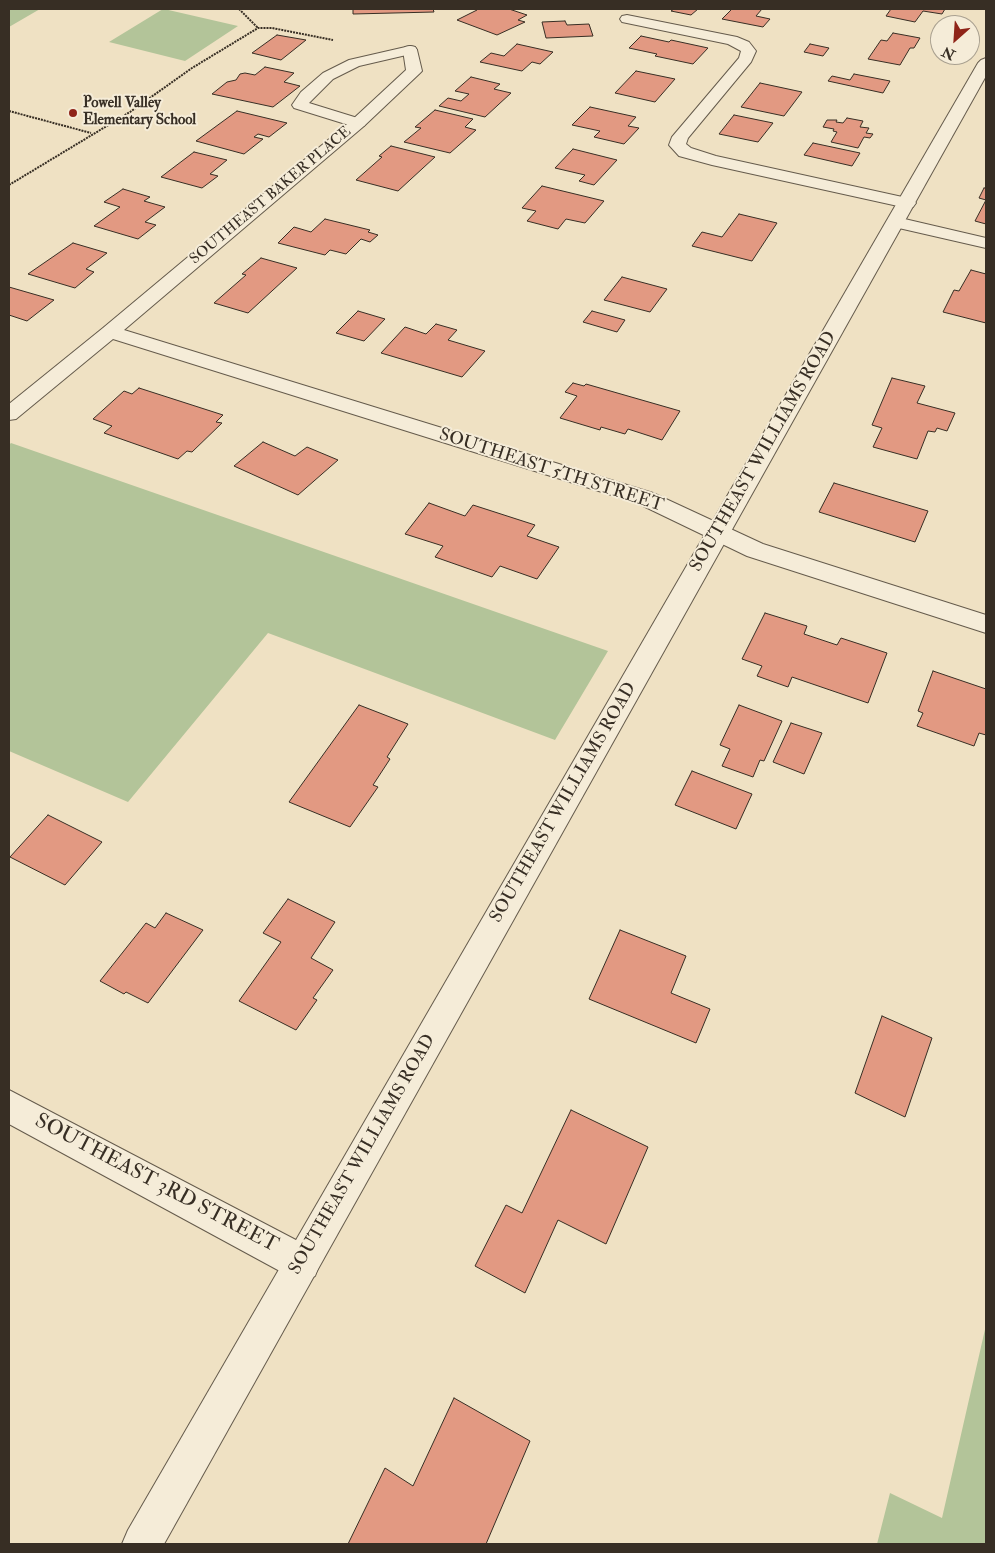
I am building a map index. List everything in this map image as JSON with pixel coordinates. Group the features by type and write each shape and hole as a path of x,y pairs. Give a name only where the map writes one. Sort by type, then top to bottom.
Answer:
{"street":[{"path":"627,19 732,40 750,51 746,59 680,137 677,145 685,152 901,213 986,244"},
{"name":"SOUTHEAST BAKER PLACE","path":"9,414 110,332 358,123 414,71 410,50 354,63 328,76 307,95 300,105 358,123"},
{"name":"SOUTHEAST WILLIAMS ROAD","path":"142,1544 986,63"},
{"name":"SOUTHEAST 5TH STREET","path":"110,332 645,498 755,550 986,624"},
{"name":"SOUTHEAST 3RD STREET","path":"9,1106 302,1263"}],"path":[{"path":"239,9 258,28"},
{"path":"9,185 130,112 192,68 258,28 272,28 337,41"},
{"path":"9,111 92,134"}],"green space":[{"path":"9,9 40,9 9,27"},
{"path":"163,9 238,26 185,61 109,42"},
{"path":"11,443 608,651 555,740 268,633 128,802 9,751 9,445"},
{"path":"986,1325 986,1544 877,1544 890,1493 942,1518"}],"building":[{"path":"353,9 433,9 434,12 353,14"},
{"path":"475,9 509,9 527,15 518,20 525,22 497,35 457,20 477,10"},
{"path":"674,9 698,9 691,15 671,11"},
{"path":"732,9 762,9 756,16 770,19 763,27 722,19"},
{"path":"891,9 945,9 942,14 923,11 915,22 886,16"},
{"path":"565,21 567,25 589,24 593,36 546,38 542,22"},
{"path":"893,33 920,38 914,48 910,48 900,65 868,59 881,40 887,41"},
{"path":"277,35 306,40 281,60 252,53"},
{"path":"641,36 708,48 693,64 629,48"},
{"path":"517,44 553,52 540,64 532,62 522,71 480,62 491,53 504,56"},
{"path":"810,44 829,48 823,56 804,52"},
{"path":"265,67 294,73 284,82 300,86 273,107 212,94 227,82 236,80 240,74 255,75"},
{"path":"636,71 675,79 655,102 615,93"},
{"path":"854,74 890,81 883,93 828,81 832,76 850,80"},
{"path":"471,77 500,84 494,89 511,93 485,117 439,106 448,98 461,101 469,94 455,91"},
{"path":"760,83 802,92 784,116 741,107"},
{"path":"590,107 636,117 628,126 639,128 624,144 594,137 600,131 572,125"},
{"path":"435,110 473,119 465,127 476,130 450,153 404,142 421,128 415,127"},
{"path":"237,111 287,123 269,137 258,134 254,137 263,139 244,154 196,141"},
{"path":"734,115 773,123 758,142 719,134"},
{"path":"847,118 863,121 860,127 869,128 866,133 873,134 870,138 864,137 858,148 831,142 837,132 833,131 834,129 823,127 827,120 837,120 836,122 843,123"},
{"path":"813,143 860,153 852,166 804,155"},
{"path":"391,146 435,157 398,191 356,180 382,157 379,156"},
{"path":"573,149 617,160 594,185 579,181 585,175 555,168"},
{"path":"194,152 227,160 210,174 218,176 202,188 161,177"},
{"path":"542,186 604,201 585,223 566,219 558,229 527,221 536,211 522,208"},
{"path":"984,188 986,188 986,200 979,198"},
{"path":"123,189 150,197 144,201 165,207 145,222 156,225 138,239 94,226 120,207 104,202"},
{"path":"986,200 986,224 975,221"},
{"path":"739,214 777,223 752,261 692,246 702,232 722,237"},
{"path":"325,219 370,230 368,232 378,235 370,242 361,239 346,254 330,250 325,255 278,243 294,227 311,232"},
{"path":"73,243 107,253 86,269 94,272 75,288 28,274"},
{"path":"261,258 297,268 248,313 214,303 246,275 242,274"},
{"path":"971,270 986,274 986,323 943,312 954,290 959,291"},
{"path":"622,277 667,289 650,312 604,300"},
{"path":"9,287 54,300 27,321 9,315"},
{"path":"358,311 385,319 364,341 336,333"},
{"path":"592,311 625,320 617,332 583,322"},
{"path":"436,324 457,330 448,340 485,351 462,377 381,353 405,327 426,334"},
{"path":"892,378 925,386 917,403 955,413 947,431 937,428 935,432 928,431 917,459 873,447 882,428 872,425"},
{"path":"573,383 584,386 586,384 680,411 662,440 628,429 625,434 601,427 600,430 560,418 577,396 565,392"},
{"path":"139,388 223,415 216,422 222,423 192,452 187,451 178,459 104,433 112,426 93,419 124,391 132,394"},
{"path":"263,442 295,456 307,447 338,460 298,495 234,466"},
{"path":"834,483 928,511 915,542 819,512"},
{"path":"429,503 465,516 473,505 535,525 527,536 559,547 537,579 500,566 492,577 435,557 443,546 405,534"},
{"path":"765,613 807,626 804,634 837,645 841,638 887,653 868,703 792,677 788,687 757,676 762,666 742,659"},
{"path":"933,671 986,689 986,735 979,733 974,746 917,726 923,713 918,711"},
{"path":"359,705 408,724 387,757 390,759 373,785 378,787 350,827 289,802"},
{"path":"739,705 782,721 764,761 760,760 753,777 722,766 730,749 720,745"},
{"path":"791,723 822,733 804,774 773,762"},
{"path":"692,771 752,794 736,829 675,805"},
{"path":"48,815 102,842 65,885 10,857"},
{"path":"288,899 335,922 311,958 333,970 313,998 317,1000 296,1030 239,1001 281,942 263,933"},
{"path":"166,913 203,930 148,1003 126,992 124,994 100,981 146,923 155,928"},
{"path":"620,930 686,956 671,993 710,1009 696,1043 589,999"},
{"path":"882,1016 932,1038 905,1117 855,1093"},
{"path":"571,1110 648,1147 606,1244 558,1220 525,1293 475,1266 506,1205 522,1213"},
{"path":"454,1398 530,1441 486,1544 348,1544 385,1468 413,1486"}],"place":[{"name":"Powell Valley Elementary School","path":"73,113"}]}
